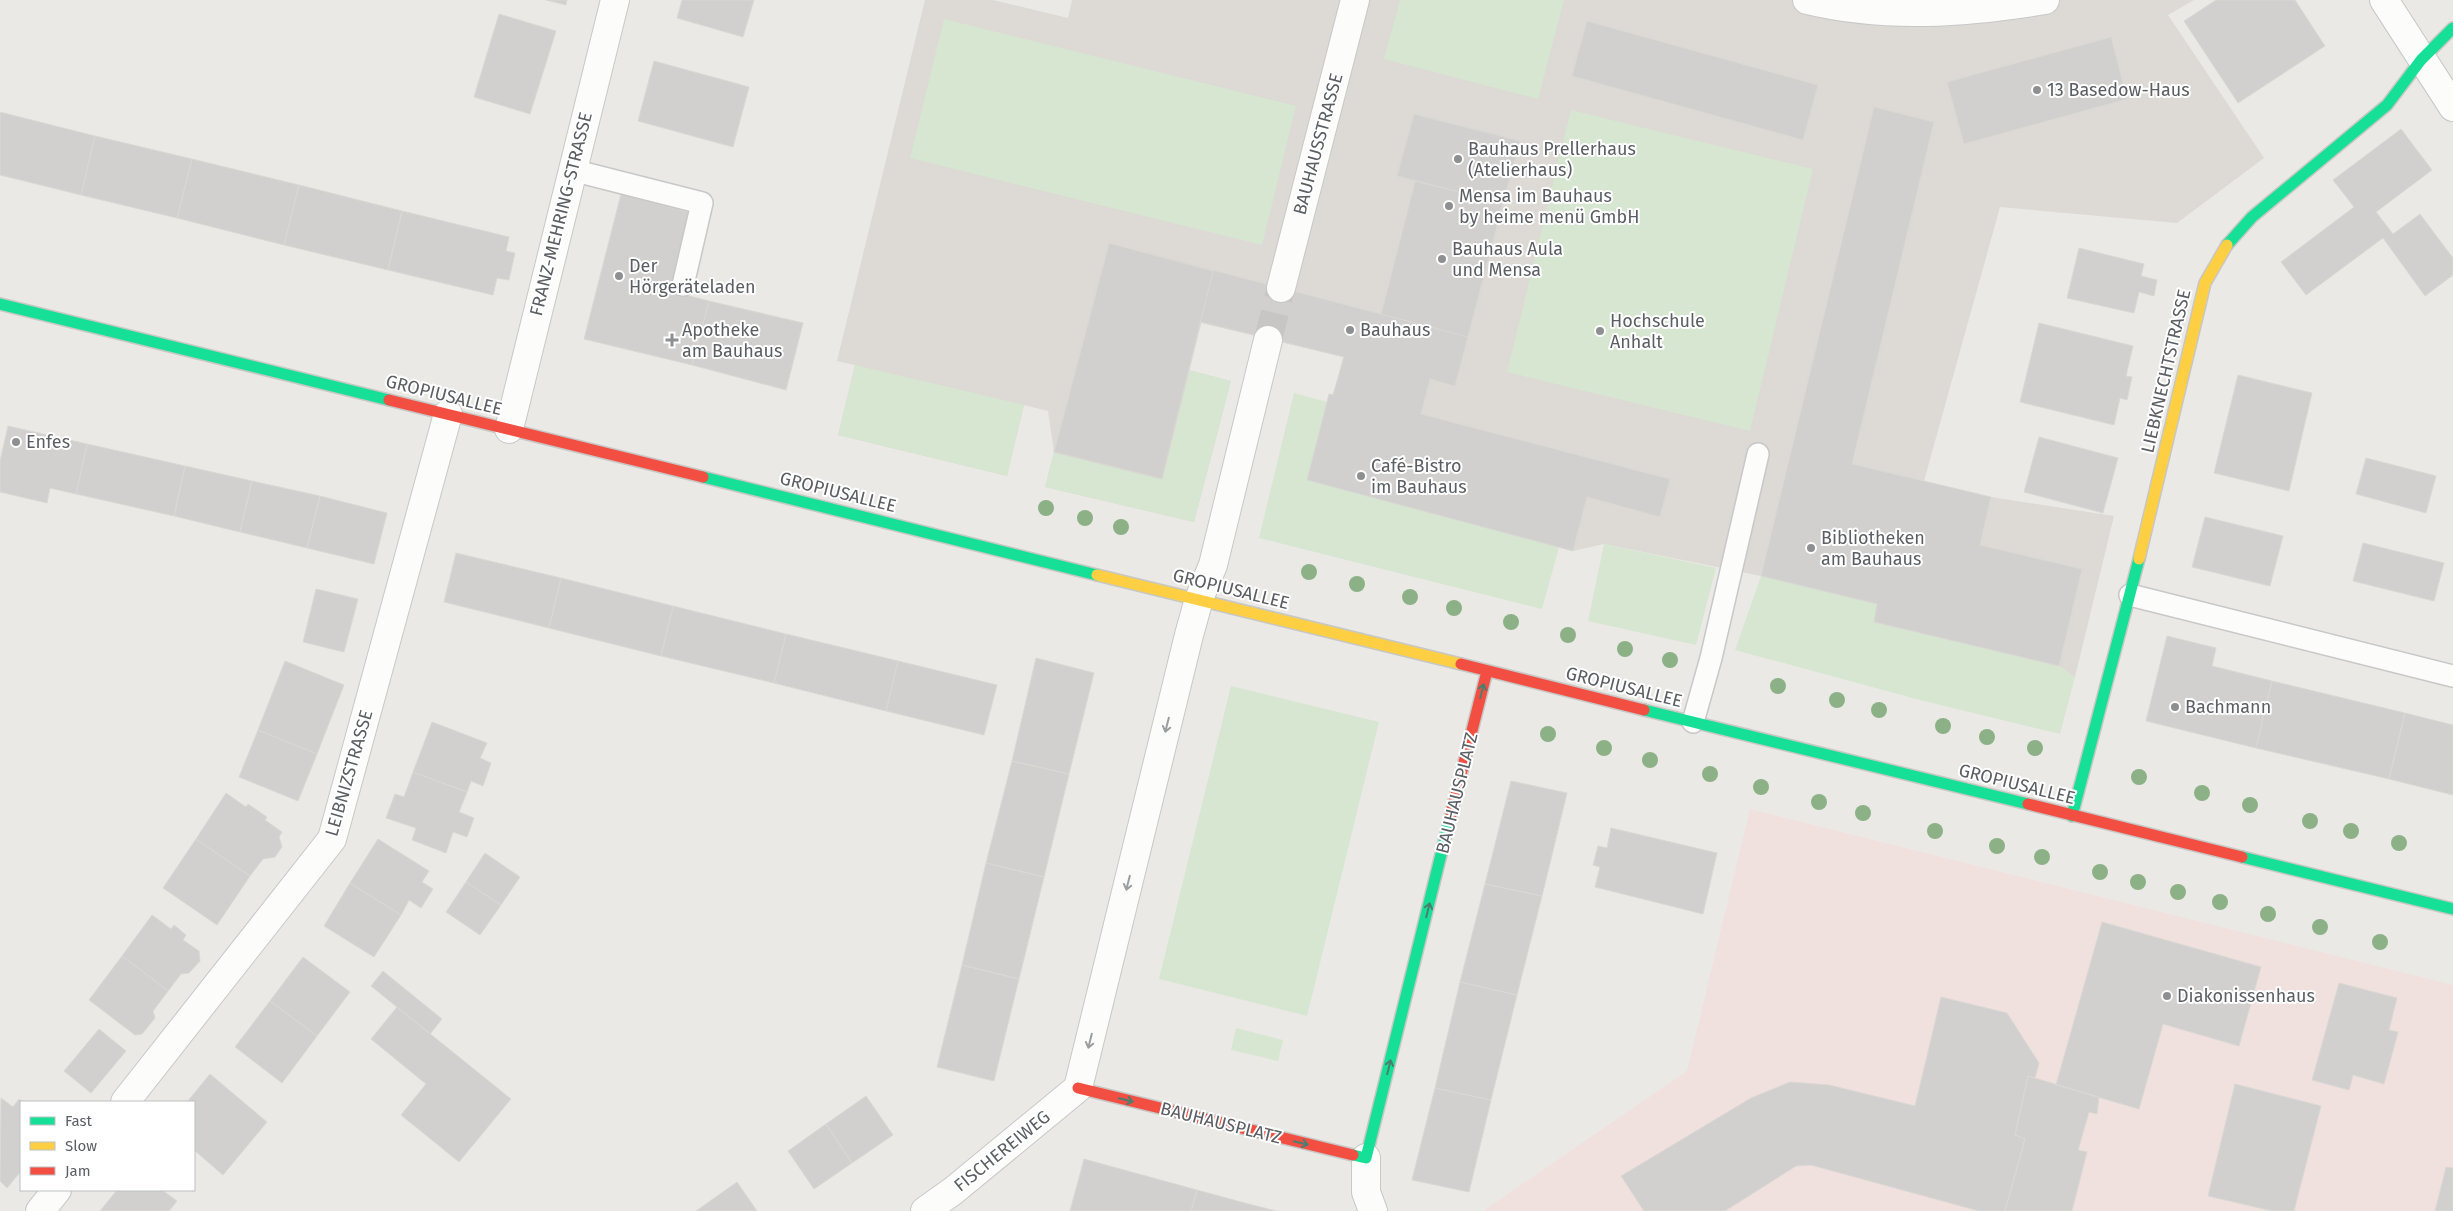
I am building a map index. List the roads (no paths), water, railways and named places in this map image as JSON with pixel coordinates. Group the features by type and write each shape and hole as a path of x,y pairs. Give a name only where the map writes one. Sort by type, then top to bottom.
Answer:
{"street":[{"name":"FRANZ-MEHRING-STRASSE","path":"509,429 615,0"},
{"name":"BAUHAUSSTRASSE","path":"1281,288 1355,0"},
{"path":"1807,0 1837,7 1917,14 1984,10 2046,0"},
{"path":"2384,0 2453,107"},
{"name":"LIEBKNECHTSTRASSE","path":"2072,816 2130,594 2205,283 2222,250 2252,217 2387,105 2421,60 2453,28"},
{"name":"GROPIUSALLEE","path":"0,304 2453,909"},
{"path":"1078,1088 1200,599 1213,565 1268,340"},
{"name":"LEIBNIZSTRASSE","path":"126,1101 332,839 448,414"},
{"name":"BAUHAUSPLATZ","path":"1078,1088 1366,1158 1487,671"},
{"name":"FISCHEREIWEG","path":"924,1211 953,1191 1078,1088"},
{"path":"1366,1158 1366,1192 1373,1211"},
{"path":"40,1211 56,1191"}],"lane":[{"path":"572,170 702,203 683,285"},
{"path":"1693,722 1711,658 1758,454"},
{"path":"2130,594 2453,676"}],"tunnel":[{"path":"1268,340 1281,288"}],"place":[{"name":"13 Basedow-Haus","path":"2037,90"},
{"name":"Bauhaus Prellerhaus (Atelierhaus)","path":"1458,159"},
{"name":"Mensa im Bauhaus by heime menü GmbH","path":"1449,206"},
{"name":"Bauhaus Aula und Mensa","path":"1442,259"},
{"name":"Der Hörgeräteladen","path":"619,276"},
{"name":"Bauhaus","path":"1350,330"},
{"name":"Hochschule Anhalt","path":"1600,331"},
{"name":"Apotheke am Bauhaus","path":"672,340"},
{"name":"Enfes","path":"16,442"},
{"name":"Café-Bistro im Bauhaus","path":"1361,476"},
{"name":"Bibliotheken am Bauhaus","path":"1811,548"},
{"name":"Bachmann","path":"2175,707"},
{"name":"Diakonissenhaus","path":"2167,996"}]}
